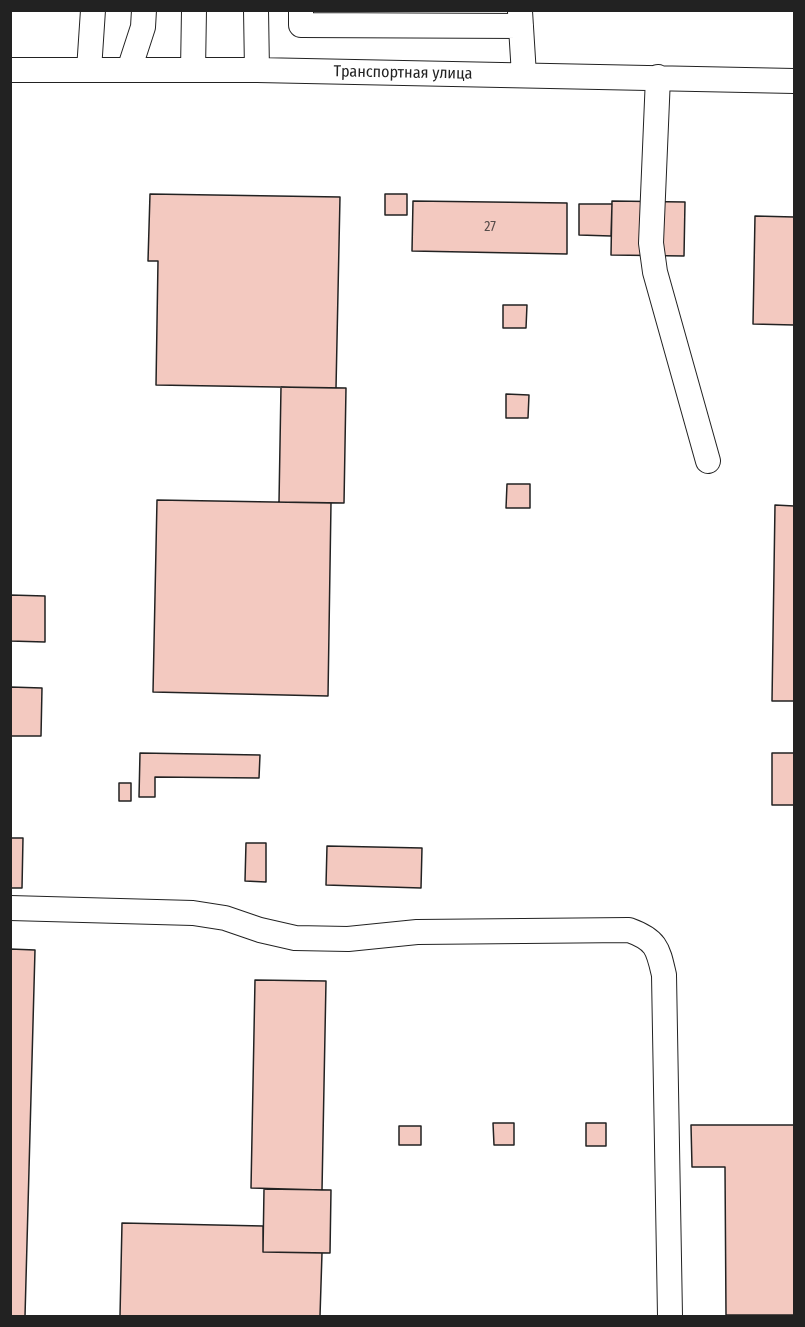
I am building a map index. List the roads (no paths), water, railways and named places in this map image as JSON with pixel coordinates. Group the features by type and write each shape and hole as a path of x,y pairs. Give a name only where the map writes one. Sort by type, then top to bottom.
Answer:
{"street":[{"path":"90,70 93,10"},
{"path":"129,70 143,27 144,10"},
{"path":"193,70 194,10"},
{"path":"256,10 257,70"},
{"path":"301,10 301,25 520,18 524,75"},
{"name":"Транспортная улица","path":"10,70 257,70 795,81"},
{"path":"658,77 651,243 655,272 708,461"},
{"path":"10,909 193,913 225,918 260,930 295,938 348,939 417,932 630,930 645,935 658,950 664,975 670,1317"}]}
